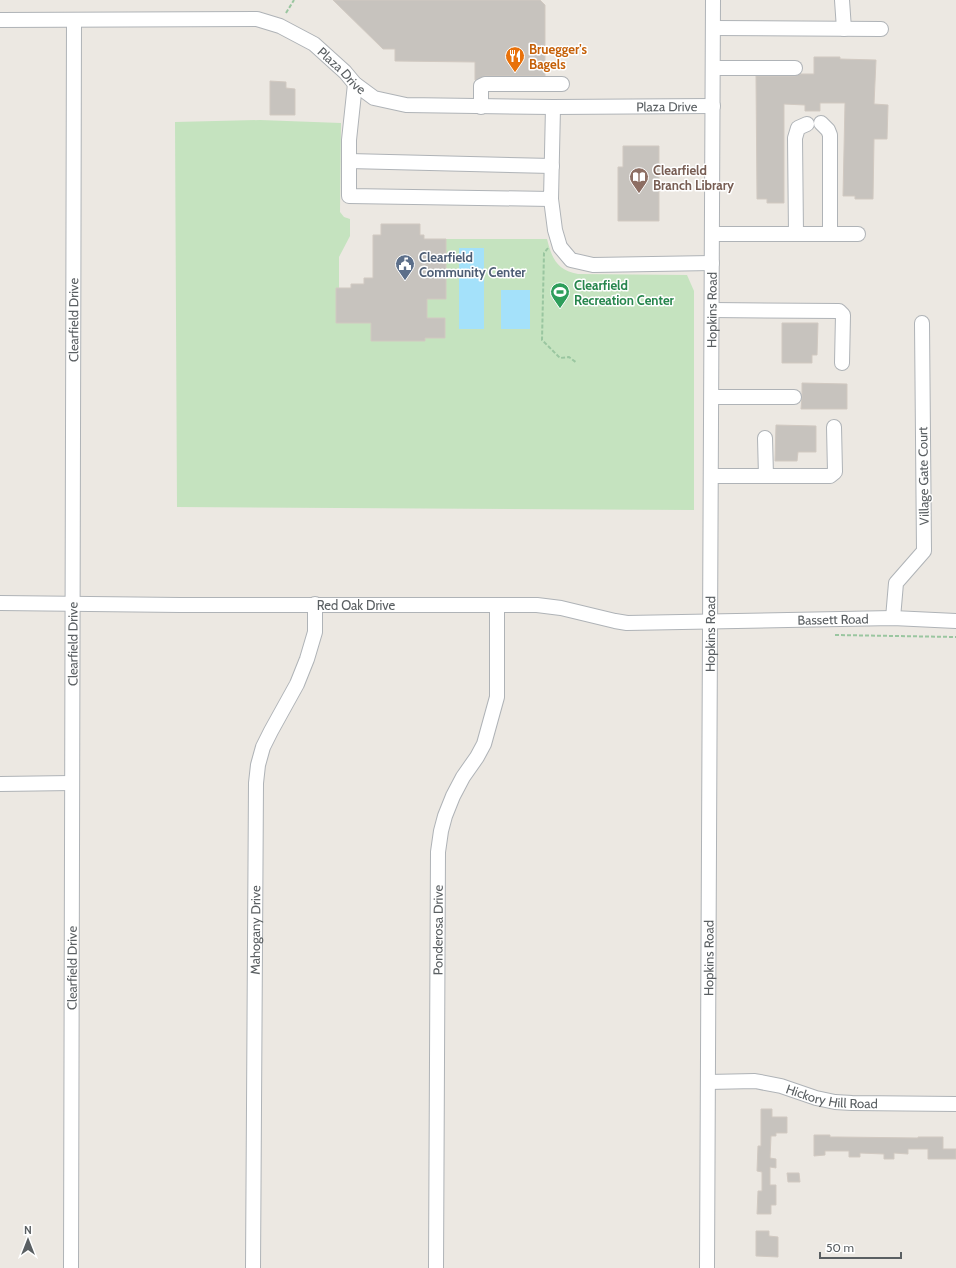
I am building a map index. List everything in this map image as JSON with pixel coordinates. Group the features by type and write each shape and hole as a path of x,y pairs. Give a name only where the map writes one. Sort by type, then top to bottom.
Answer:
{"street":[{"name":"Hopkins Road","path":"707,1268 713,0"},
{"path":"842,0 844,29"},
{"name":"Plaza Drive","path":"0,20 257,20 280,26 314,44 345,72 355,84 374,98 406,105 481,107 713,106"},
{"name":"Clearfield Drive","path":"71,1268 74,20"},
{"path":"713,28 881,29"},
{"path":"713,68 795,68"},
{"path":"355,84 350,140 348,196 551,199"},
{"path":"481,107 481,86 485,84 562,84"},
{"path":"553,107 551,199 555,230 560,247 571,260 593,265 712,263"},
{"path":"796,234 795,138 798,128 814,123 828,130 830,135 830,234"},
{"path":"349,161 552,166"},
{"path":"712,234 858,234"},
{"path":"712,310 839,311 843,315 842,363"},
{"name":"Village Gate Court","path":"893,618 896,583 924,551 922,323"},
{"path":"712,397 794,397"},
{"path":"711,476 830,476 835,472 834,427"},
{"path":"765,438 766,476"},
{"name":"Red Oak Drive","path":"0,603 180,605 537,604 561,608 615,622 709,621"},
{"name":"Mahogany Drive","path":"253,1268 256,784 258,765 263,748 297,684 307,659 315,632 315,604"},
{"name":"Ponderosa Drive","path":"436,1268 438,852 445,816 463,777 484,744 497,697 498,604"},
{"name":"Bassett Road","path":"709,621 893,618 956,621"},
{"path":"0,784 72,784"},
{"name":"Hickory Hill Road","path":"708,1082 755,1081 781,1086 816,1098 835,1102 956,1104"}],"path":[{"path":"286,13 294,0"},
{"path":"549,246 544,253 542,340 560,358 569,357 577,363"},
{"path":"835,635 956,637"}],"green space":[{"name":"Clearfield Recreation Center","path":"260,120 341,123 340,212 344,217 350,219 350,236 339,257 339,288 336,289 336,322 371,323 371,341 424,341 425,338 445,338 445,318 427,318 427,299 446,299 446,239 547,239 553,258 556,262 565,270 578,274 687,275 694,291 694,510 177,507 175,122"}],"water":[{"path":"459,248 484,248 484,329 459,329"},
{"path":"501,290 530,290 530,329 501,329"}],"building":[{"path":"333,0 540,0 545,5 545,76 485,76 475,80 475,62 395,61 395,49 383,49"},
{"path":"814,57 840,57 840,59 876,60 874,104 888,105 887,139 874,139 873,199 855,199 855,196 843,196 845,103 820,103 820,111 805,111 805,105 784,104 784,203 767,203 767,199 757,199 756,76 795,76 801,74 814,74"},
{"path":"270,81 286,82 286,88 295,89 295,115 270,115"},
{"name":"Clearfield Branch Library","path":"623,146 659,146 659,221 618,221 618,167 623,167"},
{"name":"Clearfield Community Center","path":"381,224 420,224 420,235 424,235 424,239 446,239 446,299 427,299 427,318 445,318 445,338 425,338 425,341 371,341 371,323 336,323 336,288 351,288 351,284 364,284 364,278 373,278 373,235 381,235"},
{"path":"782,323 818,323 817,355 812,355 812,363 782,363"},
{"path":"802,383 847,384 847,409 801,409"},
{"path":"776,425 816,426 816,452 798,452 797,461 775,461"},
{"path":"761,1109 772,1109 772,1117 787,1117 787,1133 776,1133 776,1136 771,1136 770,1158 776,1159 776,1168 770,1167 770,1185 776,1185 776,1205 771,1205 771,1214 757,1214 758,1191 762,1191 762,1172 757,1171 758,1146 761,1146"},
{"path":"814,1135 830,1135 830,1137 943,1137 943,1149 956,1149 956,1159 928,1159 928,1149 908,1149 908,1154 894,1153 894,1159 884,1159 884,1154 860,1153 860,1157 849,1157 849,1151 825,1151 825,1155 814,1156"},
{"path":"787,1173 799,1173 800,1182 788,1182"},
{"path":"756,1231 769,1231 769,1236 778,1237 778,1257 756,1256"}],"place":[{"name":"Bruegger's Bagels","path":"515,73"},
{"name":"Clearfield Branch Library","path":"639,194"},
{"name":"Clearfield Community Center","path":"405,281"},
{"name":"Clearfield Recreation Center","path":"560,309"}]}
